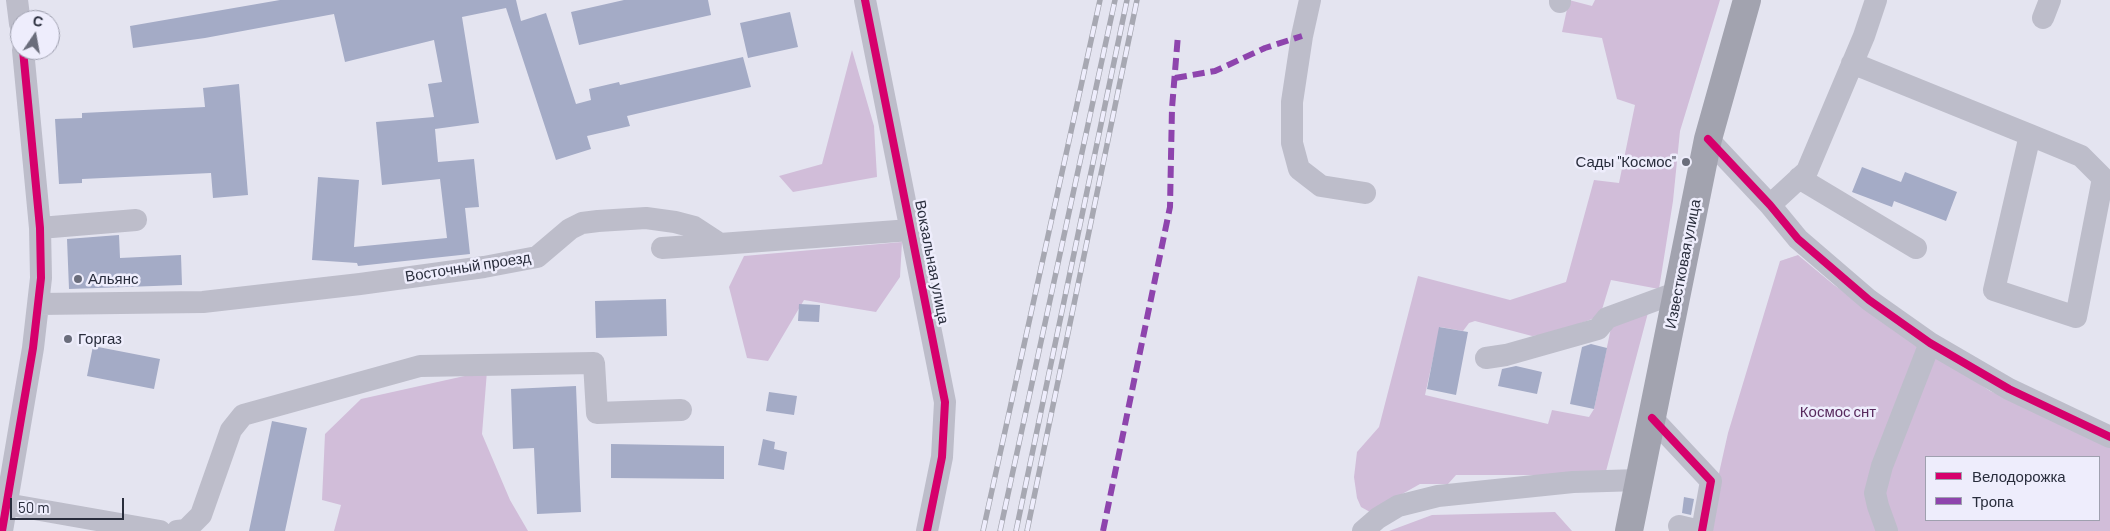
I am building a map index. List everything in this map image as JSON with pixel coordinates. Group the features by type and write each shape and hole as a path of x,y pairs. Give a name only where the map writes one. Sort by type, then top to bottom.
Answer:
{"main road":[{"name":"Известковая улица","path":"1629,531 1708,139 1747,0"}],"street":[{"name":"Вокзальная улица","path":"865,0 945,402 942,457 927,531"},
{"path":"1310,0 1302,36 1292,102 1292,144 1299,169 1322,186 1365,193"},
{"path":"1770,205 1807,171 1852,64 1876,0"},
{"path":"2,531 33,348 41,278 40,228 24,60"},
{"path":"1852,64 2030,135 2082,156 2103,178 2076,318 1994,290 2030,135"},
{"path":"1708,139 1770,205 1798,239 1869,300 1930,342 2009,389 2110,437"},
{"path":"1800,178 1916,248"},
{"name":"Восточный проезд","path":"39,304 203,302 360,284 484,267 536,257 548,250 570,229 582,223 598,221 646,218 676,222 694,227 720,244"},
{"path":"40,228 136,220"},
{"path":"662,248 911,230"},
{"path":"1486,358 1521,352 1598,329 1607,318 1678,292"},
{"path":"1887,531 1875,493 1882,466 1930,342"},
{"path":"177,531 186,530 201,515 231,430 243,415 420,366 594,362 597,413 681,410"},
{"path":"1652,418 1711,481 1694,530"},
{"path":"1363,531 1378,518 1398,506 1438,496 1573,482 1640,480"},
{"path":"6,504 160,531"}],"green space":[{"path":"1569,0 1592,6 1595,0 1720,0 1680,131 1673,201 1659,289 1611,280 1600,316 1552,334 1532,336 1475,321 1469,323 1463,331 1440,327 1425,395 1548,424 1552,410 1589,417 1594,409 1612,323 1649,309 1605,475 1456,475 1448,484 1420,484 1370,512 1361,507 1357,498 1354,477 1357,452 1379,427 1418,276 1510,300 1566,282 1594,180 1619,183 1635,105 1617,99 1602,38 1562,32"},
{"path":"852,50 874,126 877,177 793,192 779,176 822,164"},
{"path":"902,242 900,277 876,312 804,300 768,361 747,358 729,287 744,256"},
{"name":"Космос снт","path":"1798,255 1834,285 1990,391 2110,439 2110,531 1706,531 1728,433 1780,261"},
{"path":"487,371 482,434 510,500 528,531 334,531 341,505 322,500 325,434 361,399"},
{"path":"1555,512 1572,531 1389,531 1432,515"}],"building":[{"path":"280,0 516,0 521,21 546,13 576,104 591,100 589,89 619,82 620,85 743,57 751,87 627,116 630,126 587,136 591,149 556,160 506,8 462,17 479,123 435,129 438,162 474,159 479,207 465,208 470,254 358,266 357,263 312,260 318,177 359,180 354,247 447,238 440,179 382,185 376,122 434,117 428,84 442,82 434,40 345,62 334,14 205,38 133,48 130,26"},
{"path":"624,0 708,0 711,15 579,45 571,12"},
{"path":"790,12 798,47 748,58 740,23"},
{"path":"239,84 248,195 213,198 211,173 82,179 82,183 59,184 55,119 82,118 82,113 205,107 203,88"},
{"path":"1862,167 1901,182 1905,172 1957,192 1946,221 1894,201 1892,207 1852,192"},
{"path":"119,235 120,258 181,255 182,285 69,289 67,239"},
{"path":"666,299 667,336 596,338 595,301"},
{"path":"799,304 820,305 819,322 798,321"},
{"path":"1439,327 1468,332 1456,395 1427,389"},
{"path":"1591,344 1607,348 1594,409 1570,404 1582,347"},
{"path":"93,346 160,359 154,389 87,376"},
{"path":"1516,366 1542,372 1537,394 1498,386 1502,369"},
{"path":"576,386 581,512 537,514 534,448 513,449 511,389"},
{"path":"769,392 797,396 794,415 766,411"},
{"path":"272,421 307,428 285,531 249,531"},
{"path":"763,439 775,442 774,449 787,452 784,470 758,465"},
{"path":"611,444 724,446 724,479 611,478"},
{"path":"1684,497 1694,499 1691,515 1682,513"}],"railway":[{"path":"983,531 1100,0"},
{"path":"1000,531 1115,0"},
{"path":"1016,531 1127,0"},
{"path":"1027,531 1137,0"}],"marked path":[{"path":"1103,531 1170,207 1172,108 1178,35"},
{"path":"1175,78 1215,71 1265,48 1302,36"}],"cycle path":[{"path":"865,0 945,402 942,457 927,531"},
{"path":"2,531 33,348 41,278 40,228 24,60"},
{"path":"1708,139 1770,205 1798,239 1869,300 1930,343 2009,389 2110,437"},
{"path":"1652,418 1711,481 1702,531"}],"place":[{"name":"Сады \"Космос\"","path":"1686,162"},
{"name":"Альянс","path":"78,279"},
{"name":"Горгаз","path":"68,339"}]}
